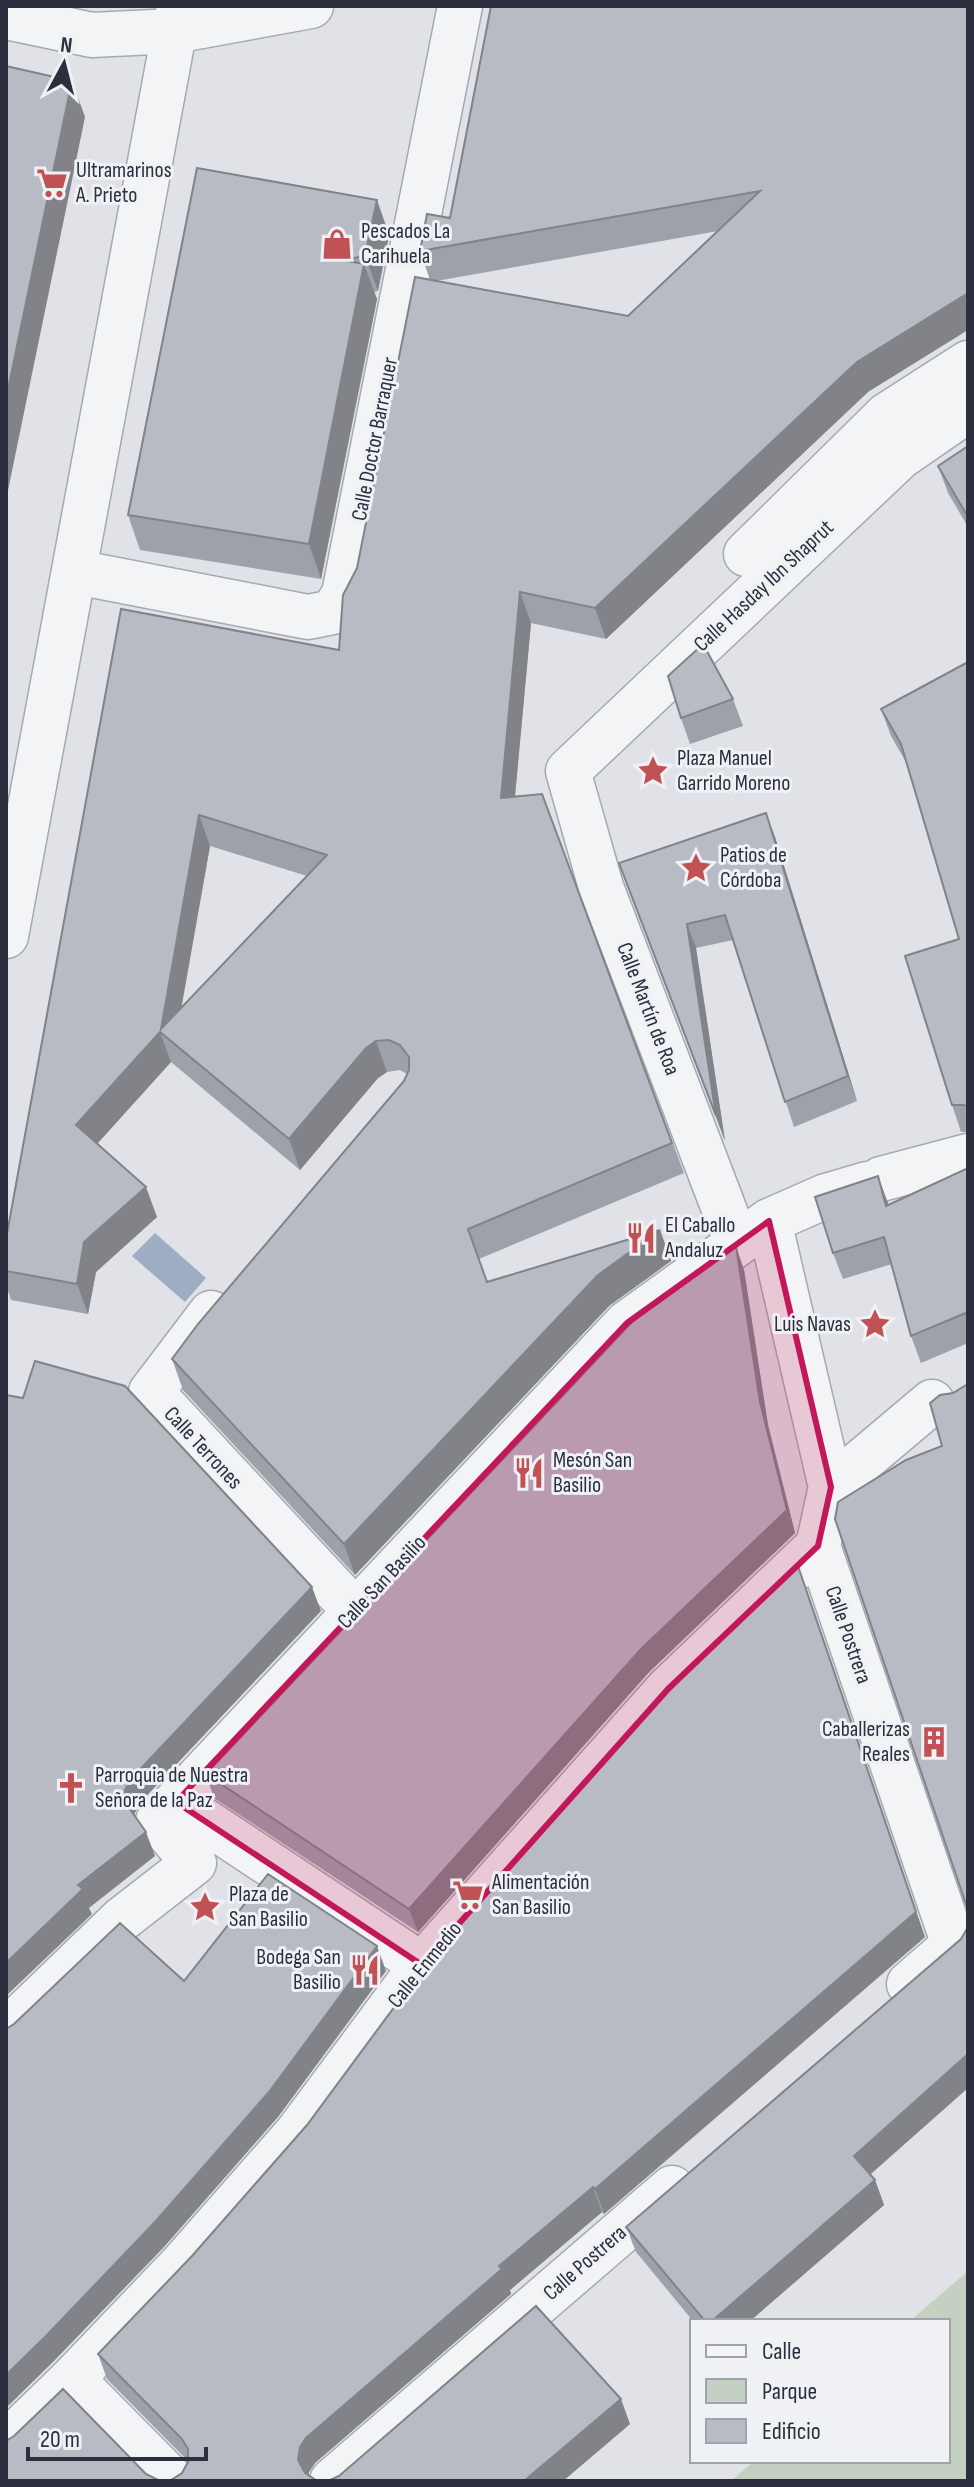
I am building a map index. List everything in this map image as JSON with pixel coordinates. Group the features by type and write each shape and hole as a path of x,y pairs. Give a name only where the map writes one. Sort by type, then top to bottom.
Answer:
{"street":[{"path":"6,17 92,35 176,19 311,6"},
{"name":"Calle Doctor Barraquer","path":"76,572 308,617 333,612 344,594 460,6"},
{"path":"6,936 76,572 176,19"},
{"name":"Calle Hasday Ibn Shaprut","path":"746,554 887,415 968,363"},
{"name":"Calle Hasday Ibn Shaprut","path":"568,771 900,457 968,410"},
{"name":"Calle Martín de Roa","path":"568,771 601,887 753,1232 831,1487"},
{"name":"Calle San Basilio","path":"6,2031 122,1919 194,1863 158,1821 627,1323 753,1232 826,1196 968,1156"},
{"name":"Calle Terrones","path":"238,1281 189,1339 151,1392 355,1611"},
{"path":"818,1546 831,1487 950,1395"},
{"name":"Calle Enmedio","path":"6,2443 182,2264 297,2133 422,1965 668,1689 818,1546"},
{"name":"Calle Postrera","path":"818,1546 954,1945 883,2007"},
{"path":"176,1802 422,1965"},
{"name":"Calle Postrera","path":"332,2481 703,2162"},
{"path":"72,2379 173,2481"}],"highlighted area":[{"path":"769,1221 831,1487 818,1546 668,1689 422,1965 176,1802 627,1323"}],"green space":[{"path":"968,2271 968,2481 731,2481 752,2463 950,2463 950,2319 912,2319"}],"water":[{"path":"155,1233 206,1278 185,1302 132,1256"}],"building":[{"path":"491,6 968,6 968,293 857,362 595,608 520,592 501,798 542,794 672,1143 468,1229 487,1282 660,1230 598,1275 344,1544 172,1359 198,1324 404,1081 409,1070 409,1057 400,1045 389,1040 376,1041 366,1048 289,1139 160,1032 76,1125 146,1187 84,1242 77,1284 6,1271 6,1239 121,609 339,650 343,595 357,568 415,277 628,316 760,191 420,251 427,214 450,218","holes":["199,815 327,855 161,1029"]},
{"path":"6,66 72,81 6,399"},
{"path":"197,168 377,200 365,256 343,260 364,264 309,544 128,515"},
{"path":"968,446 968,517 938,466"},
{"path":"703,644 733,699 681,718 668,676"},
{"path":"968,662 968,1107 952,1105 905,956 959,939 901,744 881,709"},
{"path":"766,813 848,1076 785,1102 725,915 687,924 716,1116 619,863"},
{"path":"968,1168 968,1312 911,1336 884,1237 833,1253 815,1197 878,1176 886,1206"},
{"path":"736,1246 760,1402 787,1510 641,1649 409,1909 206,1774 635,1319"},
{"path":"35,1361 125,1386 312,1587 130,1780 125,1790 125,1802 146,1832 78,1885 83,1889 6,1963 6,1395 23,1398"},
{"name":"Caballerizas Reales","path":"968,1384 968,1910 835,1519 838,1502 906,1460 942,1446 930,1403 940,1395 953,1393"},
{"path":"798,1566 916,1912 595,2189 593,2187 499,2266 502,2269 306,2438 300,2447 298,2460 305,2473 316,2480 328,2481 6,2481 6,2441 63,2389 146,2474 158,2480 171,2480 182,2473 188,2462 188,2449 182,2439 98,2354 192,2256 307,2125 432,1956 677,1682"},
{"path":"268,1874 377,1946 269,2092 155,2222 6,2375 6,2029 120,1923 184,1981"},
{"path":"968,1927 968,2054 854,2156 875,2180 714,2319 703,2319 626,2227 961,1939"},
{"path":"536,2306 621,2399 524,2481 328,2481 339,2476"}],"place":[{"name":"Ultramarinos A. Prieto","path":"52,183"},
{"name":"Pescados La Carihuela","path":"337,244"},
{"name":"Plaza Manuel Garrido Moreno","path":"653,771"},
{"name":"Patios de Córdoba","path":"696,868"},
{"name":"El Caballo Andaluz","path":"641,1238"},
{"name":"Luis Navas","path":"875,1324"},
{"name":"Mesón San Basilio","path":"529,1473"},
{"name":"Caballerizas Reales","path":"934,1742"},
{"name":"Parroquia de Nuestra Señora de la Paz","path":"71,1788"},
{"name":"Alimentación San Basilio","path":"468,1895"},
{"name":"Plaza de San Basilio","path":"205,1907"},
{"name":"Bodega San Basilio","path":"365,1970"}]}
